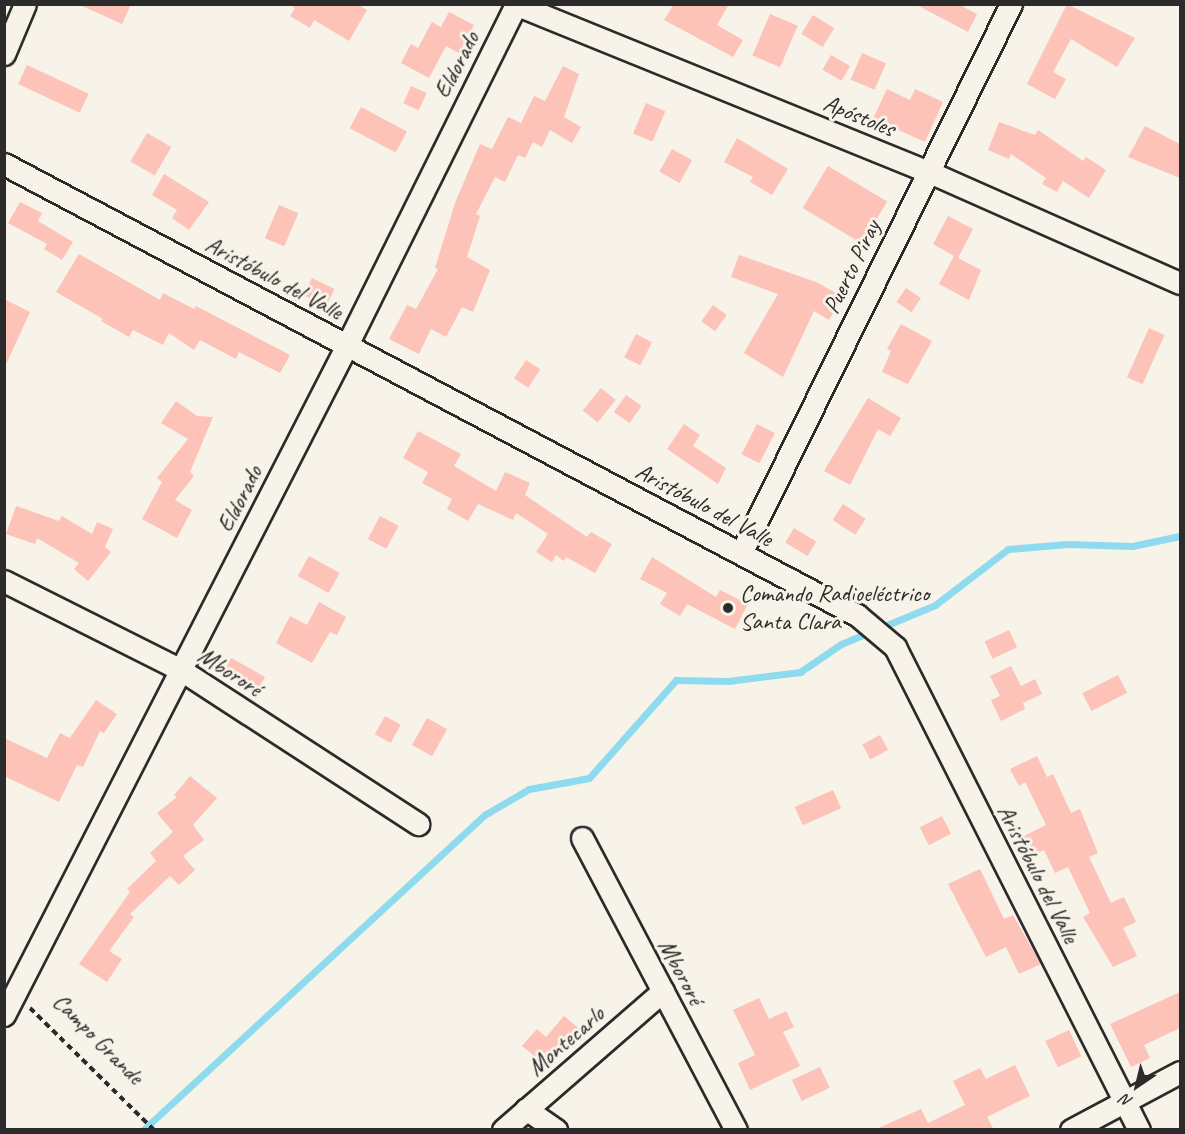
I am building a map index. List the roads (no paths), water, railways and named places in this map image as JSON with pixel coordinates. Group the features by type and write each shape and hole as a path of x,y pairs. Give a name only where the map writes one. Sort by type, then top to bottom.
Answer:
{"street":[{"path":"4,54 25,4"},
{"name":"Puerto Piray","path":"741,553 1011,4"},
{"name":"Apóstoles","path":"516,5 927,171 1180,283"},
{"name":"Eldorado","path":"4,1015 10,990 181,670 347,345 516,5"},
{"name":"Aristóbulo del Valle","path":"4,164 857,615 895,647 1139,1130"},
{"name":"Mbororé","path":"4,581 181,670 418,824"},
{"name":"Mbororé","path":"582,838 736,1130"},
{"name":"Montecarlo","path":"502,1130 663,991"},
{"path":"1071,1130 1180,1072"},
{"path":"526,1109 556,1130"}],"waterway":[{"path":"143,1130 486,814 529,789 589,778 676,680 728,681 800,672 841,644 935,605 1008,549 1068,544 1132,546 1180,536"}],"place":[{"name":"Comando Radioeléctrico Santa Clara","path":"728,608"}]}
